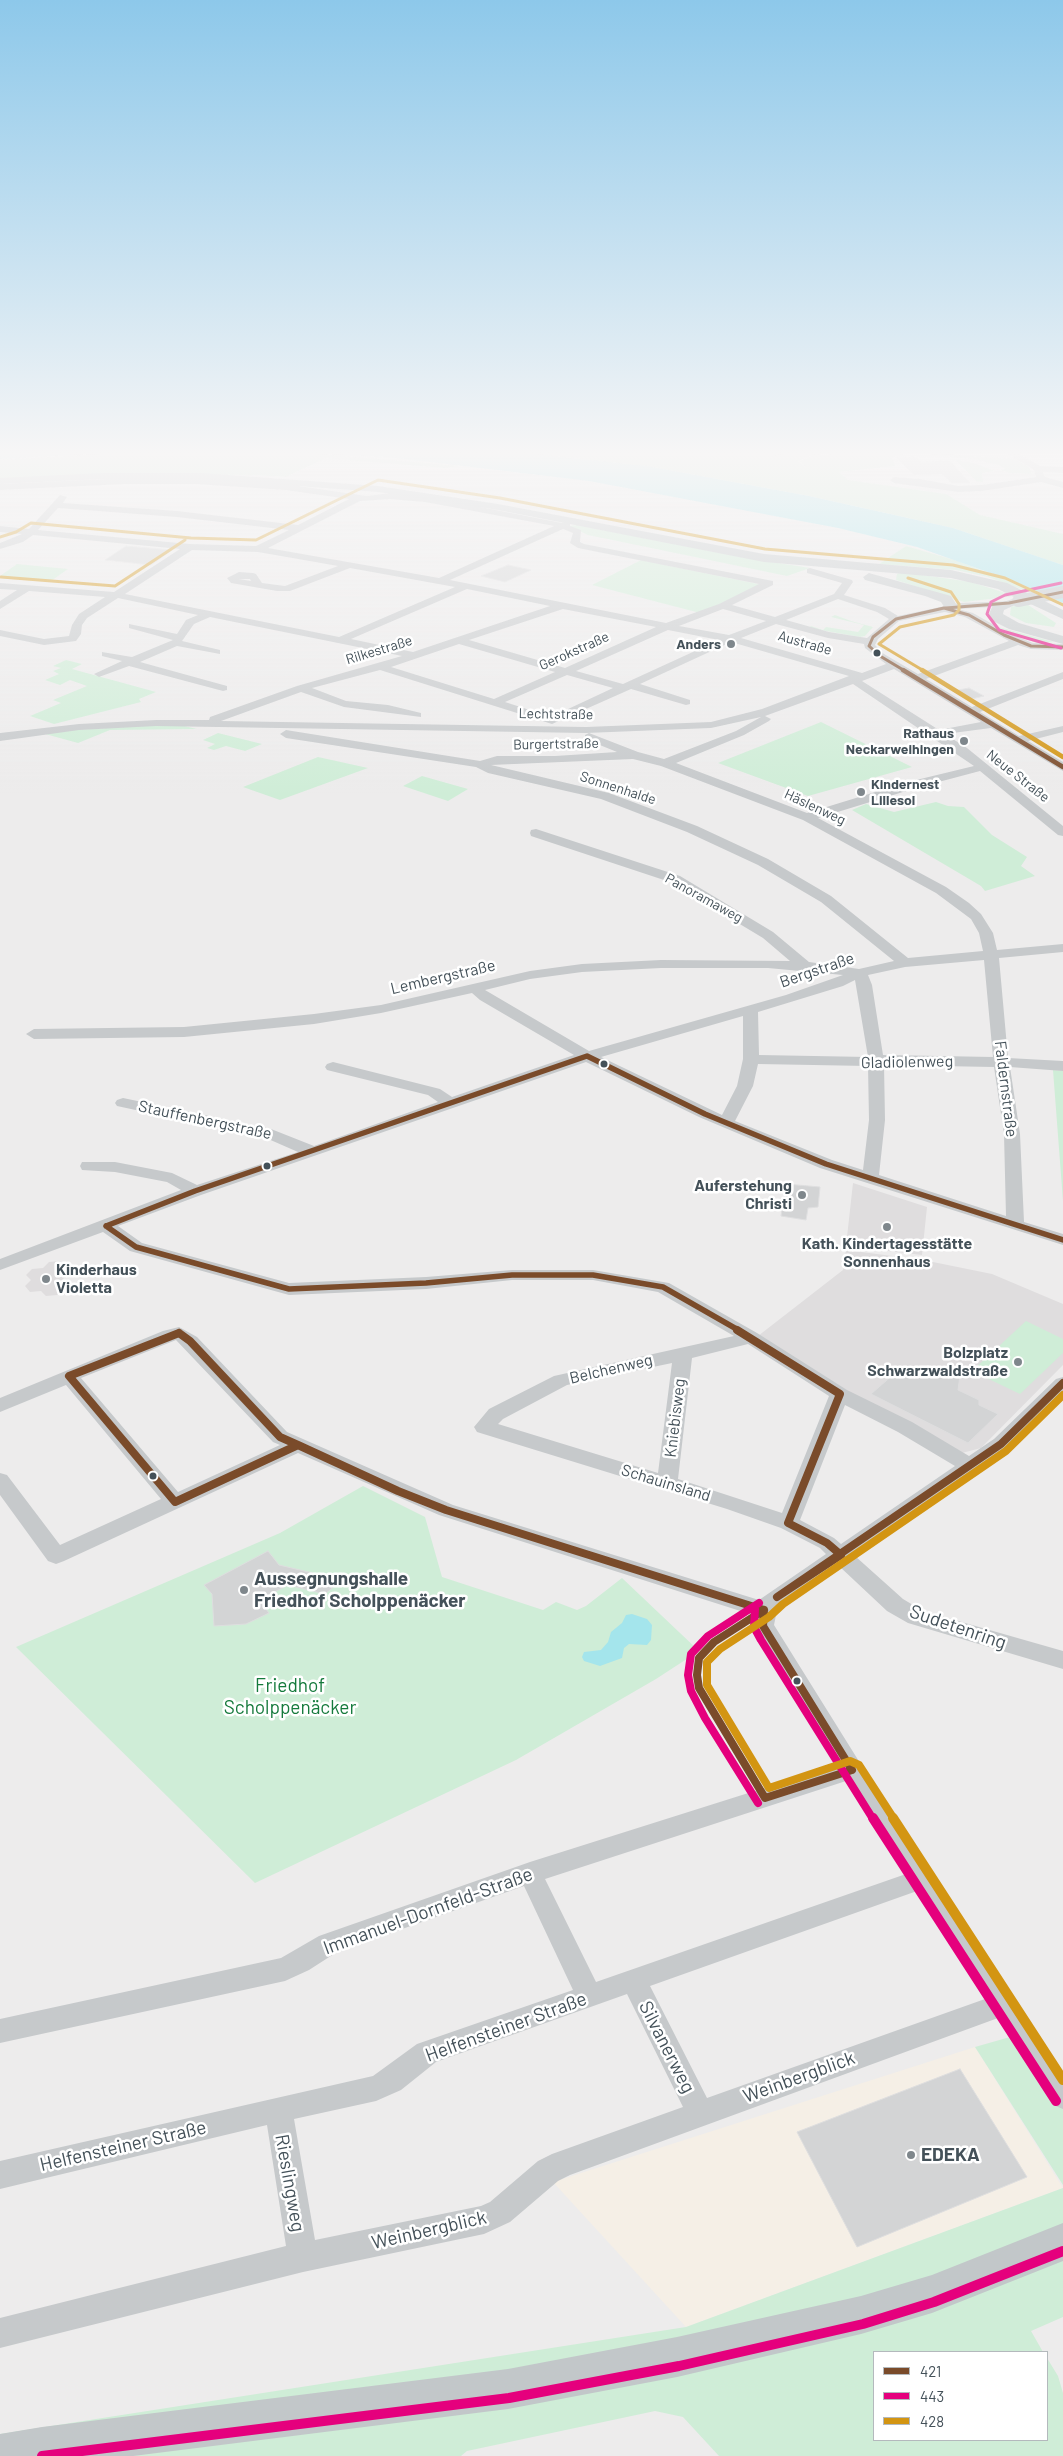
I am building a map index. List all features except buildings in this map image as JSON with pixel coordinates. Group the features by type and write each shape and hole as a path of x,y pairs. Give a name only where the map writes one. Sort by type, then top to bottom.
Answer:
{"main road":[{"path":"812,567 903,568 951,574 991,583 1018,592 1059,613 1063,624 1054,629 1029,631"},
{"path":"812,567 891,582 939,596 949,602 948,608"},
{"path":"891,582 893,573 903,568"},
{"path":"1063,592 1009,603 998,608 996,614 998,618 1029,631 1063,640"},
{"path":"0,2455 52,2446 508,2389 677,2357 870,2312 932,2294 1063,2242"}],"street":[{"path":"0,633 44,642 60,642 72,639 76,634 76,625 83,616 160,567"},
{"path":"258,585 286,589 346,567"},
{"name":"Austraße","path":"359,567 754,644 856,678"},
{"path":"440,581 472,567"},
{"name":"Gerokstraße","path":"494,703 668,626 723,606 769,583 684,567"},
{"path":"380,667 552,721 729,639 838,596 848,582 812,567"},
{"path":"0,586 117,595 210,612 412,656"},
{"path":"341,640 464,587"},
{"path":"0,606 27,588"},
{"path":"838,596 881,610 896,619"},
{"path":"869,642 896,619 948,608 1009,603"},
{"name":"Rilkestraße","path":"207,723 300,688 380,667 560,606"},
{"path":"723,606 828,636 869,642"},
{"path":"948,608 969,615 1028,649 1063,653"},
{"path":"99,674 133,662 178,640 190,622 210,612"},
{"path":"133,626 216,652"},
{"path":"460,641 686,702"},
{"path":"918,678 1015,641 1042,648 1063,647"},
{"path":"869,642 870,649 1063,767"},
{"path":"106,654 223,688"},
{"name":"Lechtstraße","path":"0,737 102,725 207,723 638,730 711,725 766,712 895,665"},
{"path":"973,711 1063,675"},
{"name":"Neue Straße","path":"856,678 937,733 1027,801 1063,832"},
{"path":"300,688 344,704 388,708 417,715"},
{"path":"666,763 759,724 765,719 766,712"},
{"path":"944,731 995,724"},
{"path":"1020,739 1063,729"},
{"name":"Sonnenhalde","path":"285,734 479,764 492,770 606,796 735,848 826,899 870,932 905,963"},
{"name":"Häslenweg","path":"589,737 634,755 666,763 807,817 941,890 964,906 976,917 986,934 991,954"},
{"name":"Burgertstraße","path":"479,764 497,760 555,760 634,755"},
{"path":"807,817 912,785 982,767"},
{"name":"Panoramaweg","path":"536,834 675,879 768,935 805,966"},
{"name":"Bergstraße","path":"0,1264 106,1226 195,1191 312,1152 450,1102 587,1056 838,983 859,973 905,963 1063,948"},
{"name":"Faldernstraße","path":"991,954 1001,1062 1012,1134 1015,1223"},
{"name":"Lembergstraße","path":"34,1034 175,1032 265,1024 381,1009 530,975 582,968 661,964 805,966 859,973"},
{"path":"859,973 865,985 876,1060 877,1120 870,1178"},
{"path":"475,988 486,997 587,1056 726,1122 826,1164 1015,1223 1063,1240"},
{"path":"726,1122 745,1086 751,1060 750,1009"},
{"name":"Gladiolenweg","path":"751,1060 862,1063 876,1060 1001,1062 1063,1066"},
{"path":"333,1067 434,1092 450,1102"},
{"name":"Stauffenbergstraße","path":"123,1103 271,1134 312,1152"},
{"path":"88,1166 115,1167 172,1178 195,1191"},
{"path":"106,1226 136,1247 289,1289 426,1283 512,1275 593,1275 663,1287 750,1337 840,1394 905,1427 970,1466"},
{"path":"0,1406 69,1376 179,1333 190,1341 280,1437 446,1510 764,1610"},
{"name":"Belchenweg","path":"484,1427 496,1414 561,1380 727,1345 750,1337"},
{"name":"Kniebisweg","path":"667,1484 684,1353"},
{"path":"69,1376 175,1502"},
{"path":"1063,1383 1001,1444 777,1597 764,1610 763,1626 921,1879 1063,2096"},
{"path":"788,1523 840,1394"},
{"name":"Schauinsland","path":"484,1427 788,1523 827,1543 841,1555"},
{"path":"0,1480 56,1556 298,1445"},
{"name":"Sudetenring","path":"841,1555 895,1605 916,1617 1063,1660"},
{"name":"Immanuel-Dornfeld-Straße","path":"0,2031 285,1968 300,1962 328,1944 530,1873 852,1770"},
{"path":"530,1873 590,1997"},
{"name":"Helfensteiner Straße","path":"0,2175 278,2108 376,2088 391,2081 427,2054 921,1879"},
{"name":"Silvanerweg","path":"634,1981 700,2112"},
{"name":"Weinbergblick","path":"0,2333 303,2257 484,2220 500,2212 548,2171 700,2112 1003,2004"},
{"name":"Rieslingweg","path":"278,2108 303,2257"}],"shaded area":[{"name":"Kath. Kindertagesstätte Sonnenhaus","path":"853,1183 927,1207 922,1255 846,1246"},
{"path":"846,1250 923,1260 992,1274 1063,1304 1063,1365 981,1448 962,1453 861,1399 758,1336 843,1270"},
{"name":"Kinderhaus Violetta","path":"60,1261 65,1266 76,1266 81,1271 75,1277 64,1278 58,1284 63,1289 57,1295 46,1296 41,1291 30,1292 25,1286 31,1280 26,1275 32,1269 43,1268 49,1262"},
{"path":"975,2047 1063,2188 686,2327 553,2182"}],"green space":[{"path":"13,567 68,569 51,581 0,576"},
{"path":"628,567 673,567 763,585 700,613 592,585"},
{"path":"741,567 810,568 787,576"},
{"path":"913,567 972,567 1037,592 1032,593 988,577 956,570"},
{"path":"902,572 971,582 1015,596 964,602 896,580 897,574"},
{"path":"1025,603 1056,623 1054,627 1026,623 1010,615 1011,607"},
{"path":"835,615 873,627 865,636 860,637 809,628 811,626 823,630 826,627 858,632 864,625 831,617"},
{"path":"995,626 1054,642 1036,643"},
{"path":"66,660 82,664 72,669 156,692 139,699 141,702 54,724 30,716 61,703 53,700 87,686 70,680 60,685 45,680 59,674 53,671 61,668 53,666"},
{"path":"821,722 912,767 808,796 718,763"},
{"path":"176,724 197,729 110,730 78,743 38,732"},
{"path":"218,733 262,744 245,751 226,746 214,750 207,748 215,744 203,740"},
{"path":"318,757 368,768 280,800 243,787"},
{"path":"422,776 468,789 448,801 403,786"},
{"path":"936,802 948,806 964,807 992,835 1027,857 1021,866 1035,876 985,891 981,886 852,810 866,804 894,812"},
{"path":"1053,1070 1063,1071 1063,1201"},
{"name":"Bolzplatz Schwarzwaldstraße","path":"1026,1321 1063,1339 1063,1353 1020,1394 972,1371"},
{"name":"Friedhof Scholppenäcker","path":"363,1486 425,1517 442,1577 543,1610 556,1602 577,1610 586,1606 622,1578 699,1651 656,1679 516,1760 255,1883 16,1647 280,1533"},
{"path":"1031,2031 1063,2074 1063,2185 975,2047"},
{"path":"1063,2188 1063,2317 1031,2331 1042,2351 873,2351 873,2441 1048,2441 1048,2360 1058,2376 1063,2393 1063,2456 719,2456 683,2417 655,2411 467,2451 461,2456 0,2456 0,2434 686,2327"}],"water":[{"path":"972,567 1063,567 1063,603 1016,582"},
{"path":"632,1614 647,1619 652,1625 651,1640 647,1645 629,1644 624,1648 622,1658 600,1666 584,1661 582,1657 584,1652 601,1650 608,1642 611,1632 622,1623 626,1615"}],"transit line":[{"name":"428","path":"1,577 115,586 145,567"},
{"name":"428","path":"959,567 1005,578 1063,605"},
{"name":"428","path":"908,578 951,592 959,604 959,610 954,615 900,627 879,644 1063,757"},
{"name":"443","path":"1061,583 1005,595 991,602 987,614 999,630 1061,648"},
{"name":"421","path":"946,608 1009,603 1063,592"},
{"name":"421","path":"1063,647 1031,646 1004,635 969,615 944,608 896,619 873,637 869,646 880,656 1063,767"},
{"name":"421","path":"106,1226 195,1191 587,1056 705,1114 826,1164 1063,1240"},
{"name":"421","path":"106,1226 136,1247 289,1289 426,1283 512,1275 593,1275 663,1287 750,1337 840,1394 788,1523 827,1543 841,1555"},
{"name":"421","path":"179,1333 190,1341 280,1437 298,1445 175,1502 69,1376 179,1333"},
{"name":"421","path":"777,1597 1001,1444 1063,1383"},
{"name":"428","path":"1063,1395 1006,1451 783,1604 769,1617 720,1649 707,1662 706,1675 707,1685 769,1788 850,1761 859,1765 1063,2080"},
{"name":"421","path":"298,1445 398,1491 446,1510 764,1610"},
{"name":"421","path":"777,1597 841,1555"},
{"name":"443","path":"758,1803 705,1718 691,1691 688,1675 691,1654 708,1636 759,1603"},
{"name":"443","path":"755,1609 754,1627 761,1640 914,1884 1056,2101"},
{"name":"421","path":"764,1610 763,1626 852,1770 765,1798 699,1688 697,1675 699,1658 714,1642 764,1610"},
{"name":"443","path":"42,2456 509,2398 679,2366 863,2324 934,2302 1063,2251"}],"place":[{"name":"Anders","path":"731,644"},
{"name":"Rathaus Neckarweihingen","path":"964,741"},
{"name":"Kindernest Lillesol","path":"861,792"},
{"name":"Auferstehung Christi","path":"802,1195"},
{"name":"Kath. Kindertagesstätte Sonnenhaus","path":"887,1227"},
{"name":"Kinderhaus Violetta","path":"46,1279"},
{"name":"Bolzplatz Schwarzwaldstraße","path":"1018,1362"},
{"name":"Aussegnungshalle Friedhof Scholppenäcker","path":"244,1590"},
{"name":"EDEKA","path":"911,2155"}]}
